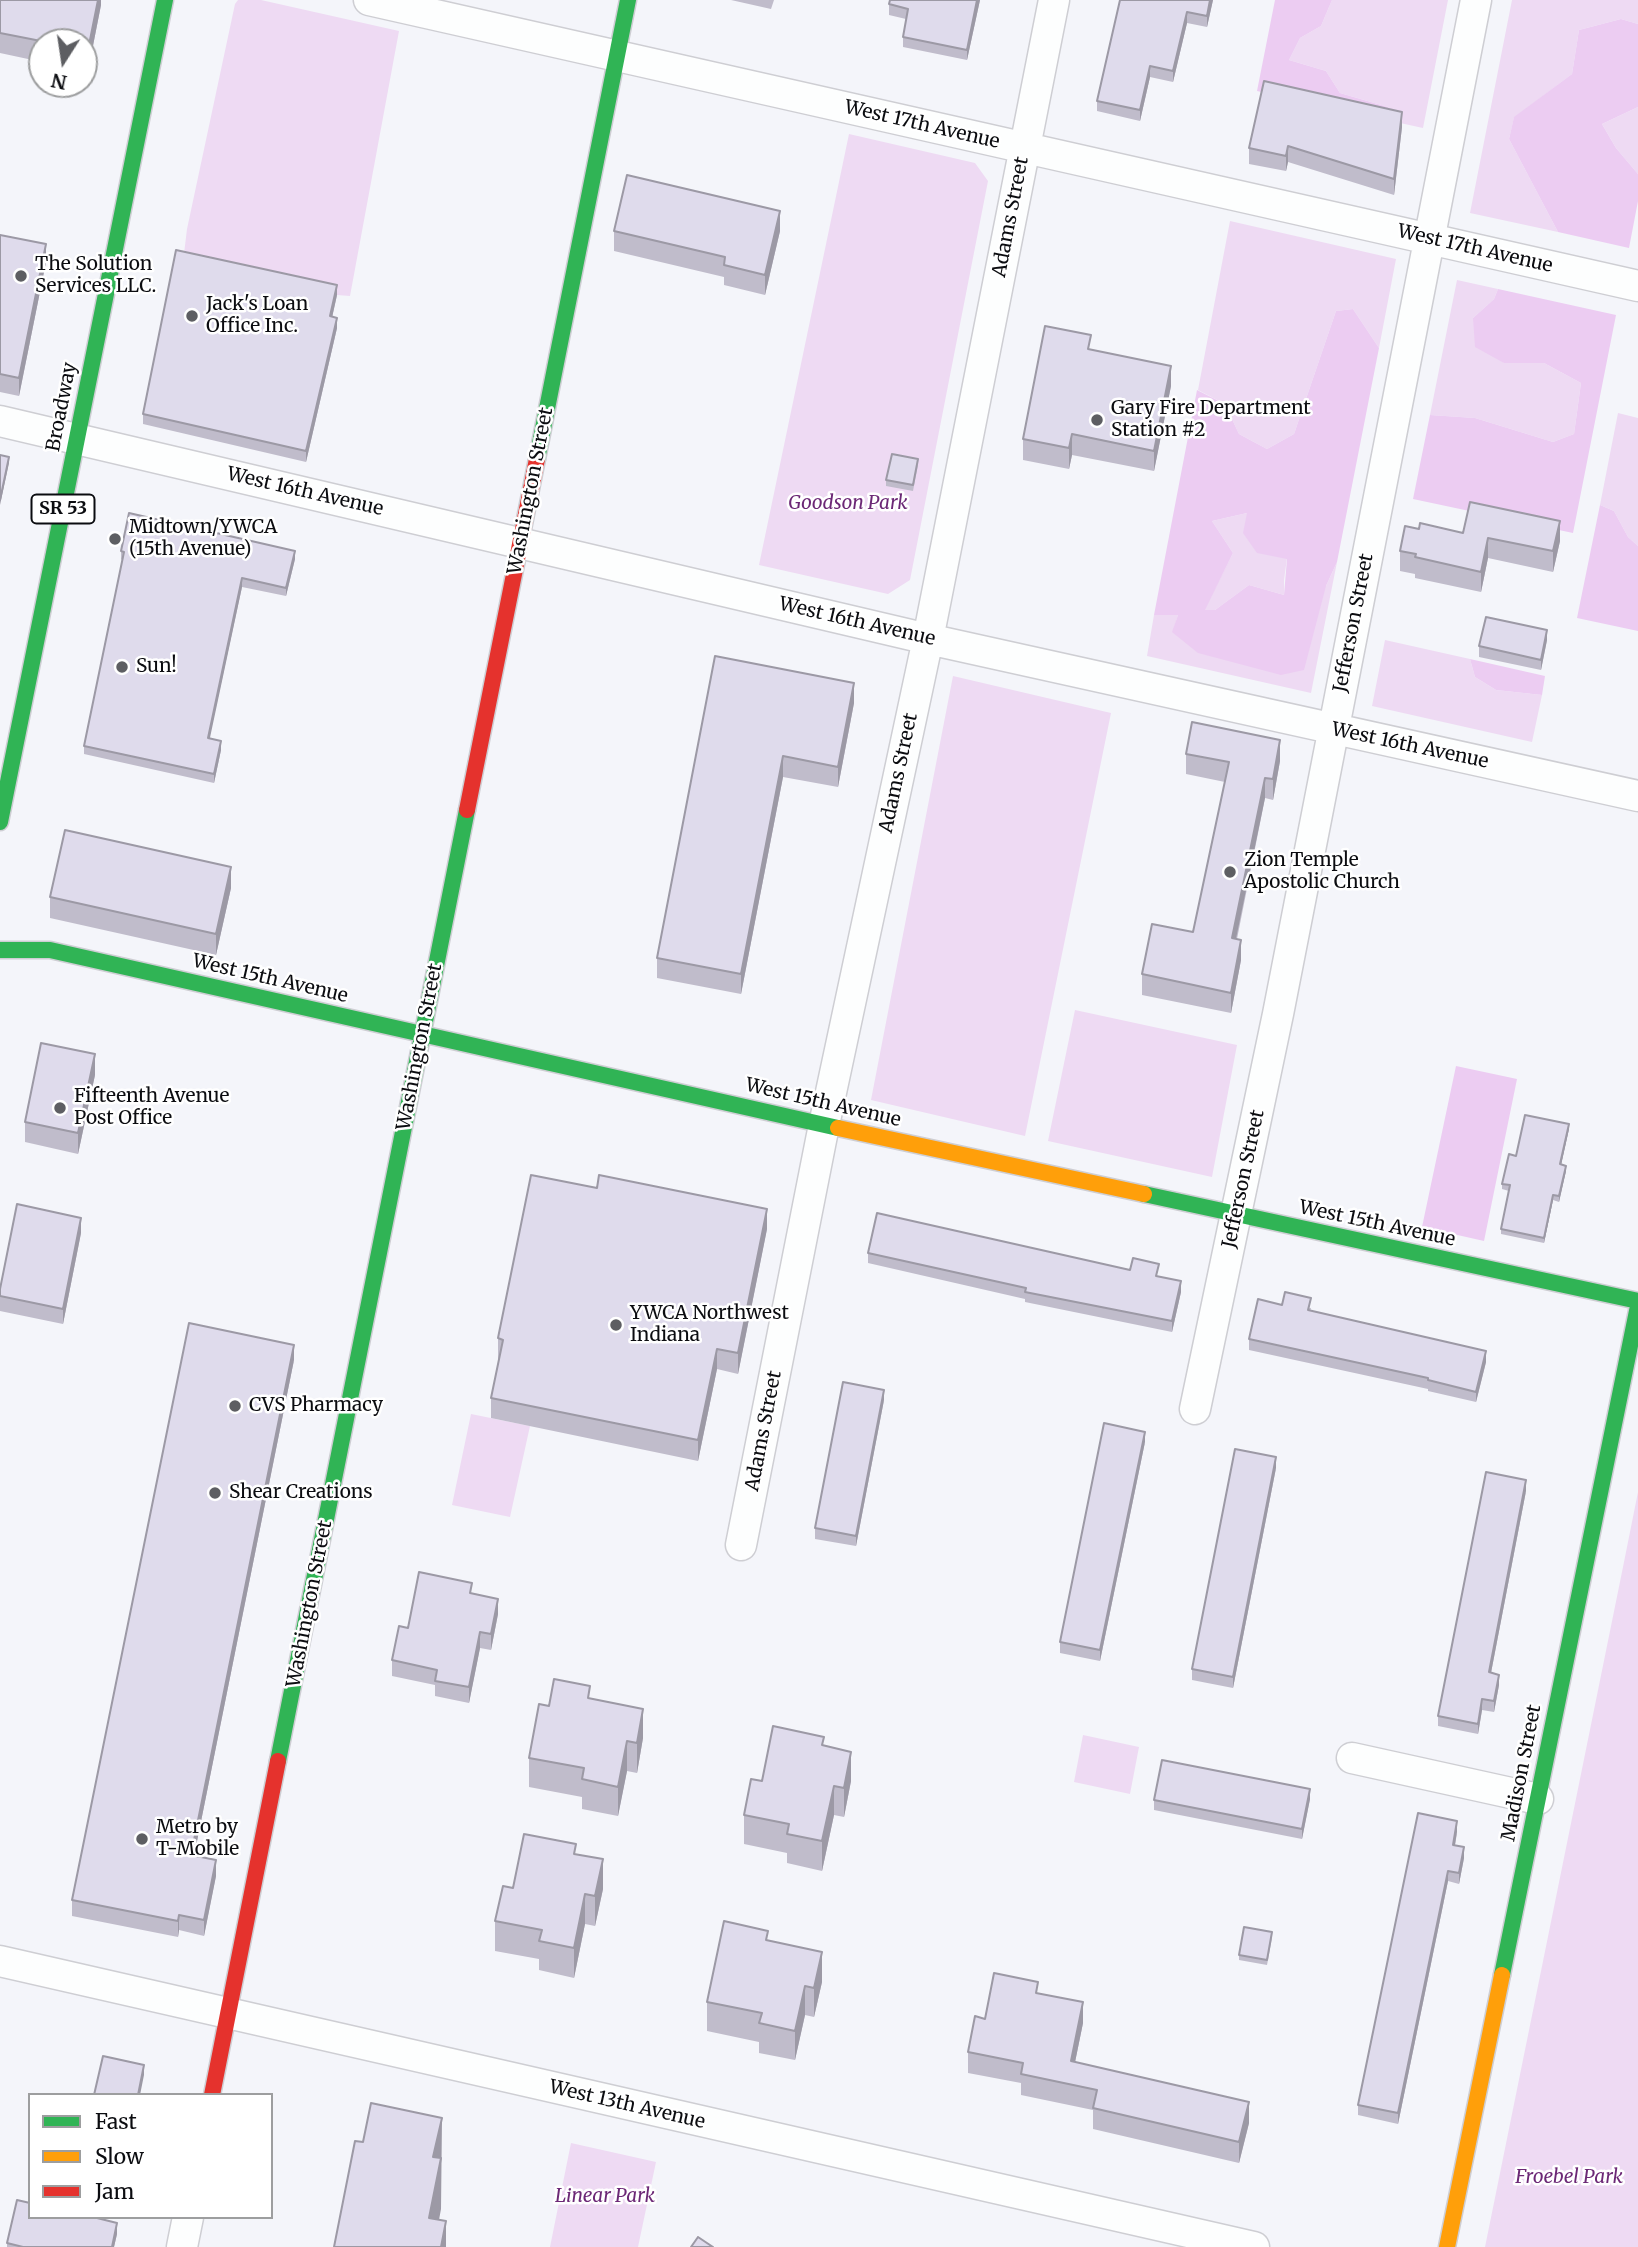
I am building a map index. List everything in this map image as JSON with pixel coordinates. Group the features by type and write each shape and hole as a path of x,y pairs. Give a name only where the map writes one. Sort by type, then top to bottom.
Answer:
{"street":[{"name":"Broadway","path":"0,822 165,0"},
{"name":"West 17th Avenue","path":"369,0 1638,286"},
{"name":"Washington Street","path":"212,2093 628,0"},
{"name":"Adams Street","path":"741,1545 824,1125 928,639 1054,0"},
{"name":"Jefferson Street","path":"1195,1409 1278,1014 1476,0"},
{"name":"West 16th Avenue","path":"0,421 928,639 1638,796"},
{"name":"West 15th Avenue","path":"0,950 50,950 824,1125 1638,1304"},
{"name":"Madison Street","path":"1447,2247 1638,1304"},
{"path":"1352,1758 1538,1799"},
{"name":"West 13th Avenue","path":"0,1961 1254,2247"},
{"path":"182,2247 188,2219"}],"green space":[{"path":"238,0 261,0 399,31 350,296 183,262 187,229"},
{"path":"1332,0 1448,0 1423,128 1391,121 1388,107 1340,93 1326,71 1289,60 1300,38 1321,26"},
{"path":"1512,0 1638,0 1638,24 1621,19 1579,30 1572,74 1514,118 1509,139 1558,232 1470,213"},
{"path":"1638,107 1638,174 1616,148 1602,124"},
{"name":"Goodson Park","path":"849,134 975,163 988,181 910,580 888,594 759,565"},
{"path":"1230,221 1396,259 1379,348 1353,309 1336,311 1294,434 1267,449 1239,434 1225,404 1198,390"},
{"path":"1457,280 1498,289 1494,299 1473,318 1504,363 1544,363 1581,383 1574,434 1553,442 1475,418 1430,415"},
{"path":"1618,413 1638,418 1638,546 1628,537 1614,511 1600,505"},
{"path":"1247,513 1287,558 1284,595 1249,585 1215,610 1204,610 1233,553 1212,521"},
{"path":"1337,562 1311,693 1147,656 1154,615 1178,615 1173,632 1326,586"},
{"path":"1385,640 1470,659 1475,677 1496,690 1542,695 1532,742 1372,706"},
{"path":"953,676 1111,713 1025,1136 871,1100"},
{"path":"1075,1010 1237,1045 1212,1177 1048,1141"},
{"path":"471,1414 530,1426 510,1517 452,1505"},
{"name":"Froebel Park","path":"1638,1492 1638,2247 1485,2247 1623,1567"},
{"path":"1083,1735 1139,1747 1130,1794 1074,1782"},
{"name":"Linear Park","path":"571,2143 656,2162 638,2247 550,2247"}],"shaded area":[{"path":"1275,0 1332,0 1321,26 1300,38 1289,60 1326,71 1340,93 1388,107 1391,121 1257,91"},
{"path":"1621,19 1638,24 1638,107 1602,124 1616,148 1638,174 1638,201 1629,248 1558,232 1509,139 1514,117 1572,74 1579,30"},
{"path":"1498,289 1616,315 1573,533 1413,499 1430,415 1475,418 1553,442 1574,434 1581,383 1544,363 1504,363 1475,347 1473,318 1494,299"},
{"path":"1353,309 1379,348 1337,562 1326,586 1304,670 1281,675 1198,653 1172,632 1178,615 1154,615 1197,390 1225,404 1239,434 1267,449 1294,434 1336,311","holes":["1247,513 1243,533 1257,553 1287,559 1284,595 1249,585 1215,610 1205,610 1233,553 1212,521"]},
{"path":"1600,505 1614,511 1628,537 1638,546 1638,631 1577,618"},
{"path":"1470,659 1545,676 1542,695 1496,690 1475,677"},
{"path":"1456,1066 1517,1079 1484,1241 1422,1227"}],"building":[{"path":"0,0 98,0 92,28 28,28 28,38 0,33"},
{"path":"890,0 977,0 967,50 903,37 908,9 889,4"},
{"path":"1120,0 1210,0 1207,16 1187,12 1173,71 1150,66 1140,110 1097,101"},
{"path":"1264,81 1402,112 1394,179 1288,146 1286,156 1249,148"},
{"path":"627,175 780,211 765,275 724,265 725,257 614,231"},
{"path":"0,235 46,244 19,378 0,374"},
{"path":"176,250 337,285 330,316 337,318 306,451 143,414"},
{"name":"Gary Fire Department Station #2","path":"1045,326 1091,335 1088,349 1171,366 1154,451 1072,434 1069,448 1023,439"},
{"path":"892,454 918,459 913,485 886,480"},
{"path":"0,455 9,457 0,500"},
{"path":"1470,502 1560,521 1553,551 1488,538 1481,572 1400,551 1405,526 1419,529 1420,523 1463,533"},
{"path":"129,513 295,551 286,588 242,578 208,738 221,741 214,774 84,746 124,552 121,551"},
{"path":"1486,617 1547,630 1541,660 1479,646"},
{"path":"715,656 854,683 838,767 783,756 741,974 657,958"},
{"name":"Zion Temple Apostolic Church","path":"1192,722 1280,740 1273,779 1265,778 1232,938 1241,940 1231,993 1142,974 1152,924 1193,932 1229,762 1186,754"},
{"path":"65,830 231,867 216,934 50,897"},
{"name":"Fifteenth Avenue Post Office","path":"41,1043 95,1054 78,1133 25,1122"},
{"path":"1525,1115 1569,1124 1560,1164 1566,1166 1559,1196 1553,1195 1544,1238 1501,1229 1510,1185 1502,1184 1509,1154 1516,1156"},
{"path":"531,1175 597,1188 599,1175 767,1209 738,1353 717,1349 698,1440 491,1398 503,1340 498,1338"},
{"path":"17,1204 81,1218 63,1309 0,1296"},
{"path":"877,1213 1130,1270 1133,1258 1159,1264 1156,1276 1181,1281 1172,1321 1025,1292 1026,1288 868,1253"},
{"path":"1285,1292 1311,1298 1308,1310 1486,1351 1476,1392 1428,1378 1249,1339 1258,1299 1282,1305"},
{"path":"189,1323 294,1345 191,1855 216,1860 204,1920 179,1915 178,1921 72,1900"},
{"path":"843,1382 884,1390 856,1536 815,1528"},
{"path":"1104,1423 1145,1432 1100,1650 1060,1642"},
{"path":"1235,1449 1276,1457 1233,1677 1192,1669"},
{"path":"1486,1472 1526,1480 1489,1672 1499,1675 1494,1701 1482,1699 1478,1724 1438,1716"},
{"path":"419,1572 472,1583 470,1593 498,1599 491,1634 480,1632 469,1687 435,1681 437,1670 392,1660 399,1626 408,1628"},
{"path":"554,1679 590,1686 588,1698 643,1709 637,1743 627,1741 618,1787 582,1779 584,1768 529,1758 539,1704 549,1706"},
{"path":"773,1726 824,1737 822,1745 851,1752 844,1788 834,1786 822,1841 787,1834 789,1824 744,1815 751,1779 762,1781"},
{"path":"1162,1760 1310,1789 1302,1829 1154,1800"},
{"path":"1418,1813 1457,1821 1453,1845 1464,1847 1459,1873 1448,1871 1398,2113 1358,2105"},
{"path":"524,1834 576,1844 574,1854 603,1859 595,1896 585,1894 574,1948 539,1941 542,1930 495,1921 503,1886 513,1888"},
{"path":"724,1921 768,1931 766,1940 822,1952 814,1988 805,1986 795,2031 759,2023 762,2013 707,2002"},
{"path":"1244,1927 1272,1932 1267,1960 1239,1955"},
{"path":"994,1973 1038,1982 1036,1993 1083,2002 1071,2061 1249,2102 1239,2142 1093,2108 1097,2090 1021,2074 1023,2063 968,2052 975,2016 985,2019"},
{"path":"103,2056 144,2065 138,2093 94,2093"},
{"path":"371,2103 442,2118 433,2157 441,2158 429,2218 446,2221 441,2247 334,2247 355,2141 363,2142"},
{"path":"17,2200 28,2203 28,2219 101,2219 117,2223 112,2247 23,2247 7,2243"},
{"path":"698,2237 713,2247 691,2247"}],"traffic: fast":[{"path":"0,822 165,0"},
{"path":"537,459 628,0"},
{"path":"278,1761 467,810"},
{"path":"0,950 50,950 838,1128"},
{"path":"1144,1194 1638,1301"},
{"path":"1502,1975 1638,1306"}],"traffic: slow":[{"path":"838,1128 1144,1194"},
{"path":"1447,2247 1502,1975"}],"traffic: jam":[{"path":"467,810 537,459"},
{"path":"212,2093 278,1761"}],"place":[{"name":"The Solution Services LLC.","path":"21,276"},
{"name":"Jack's Loan Office Inc.","path":"192,316"},
{"name":"Gary Fire Department Station #2","path":"1097,420"},
{"name":"Midtown/YWCA (15th Avenue)","path":"115,539"},
{"name":"Sun!","path":"122,667"},
{"name":"Zion Temple Apostolic Church","path":"1230,872"},
{"name":"Fifteenth Avenue Post Office","path":"60,1108"},
{"name":"YWCA Northwest Indiana","path":"616,1325"},
{"name":"CVS Pharmacy","path":"235,1406"},
{"name":"Shear Creations","path":"215,1493"},
{"name":"Metro by T-Mobile","path":"142,1839"}]}
